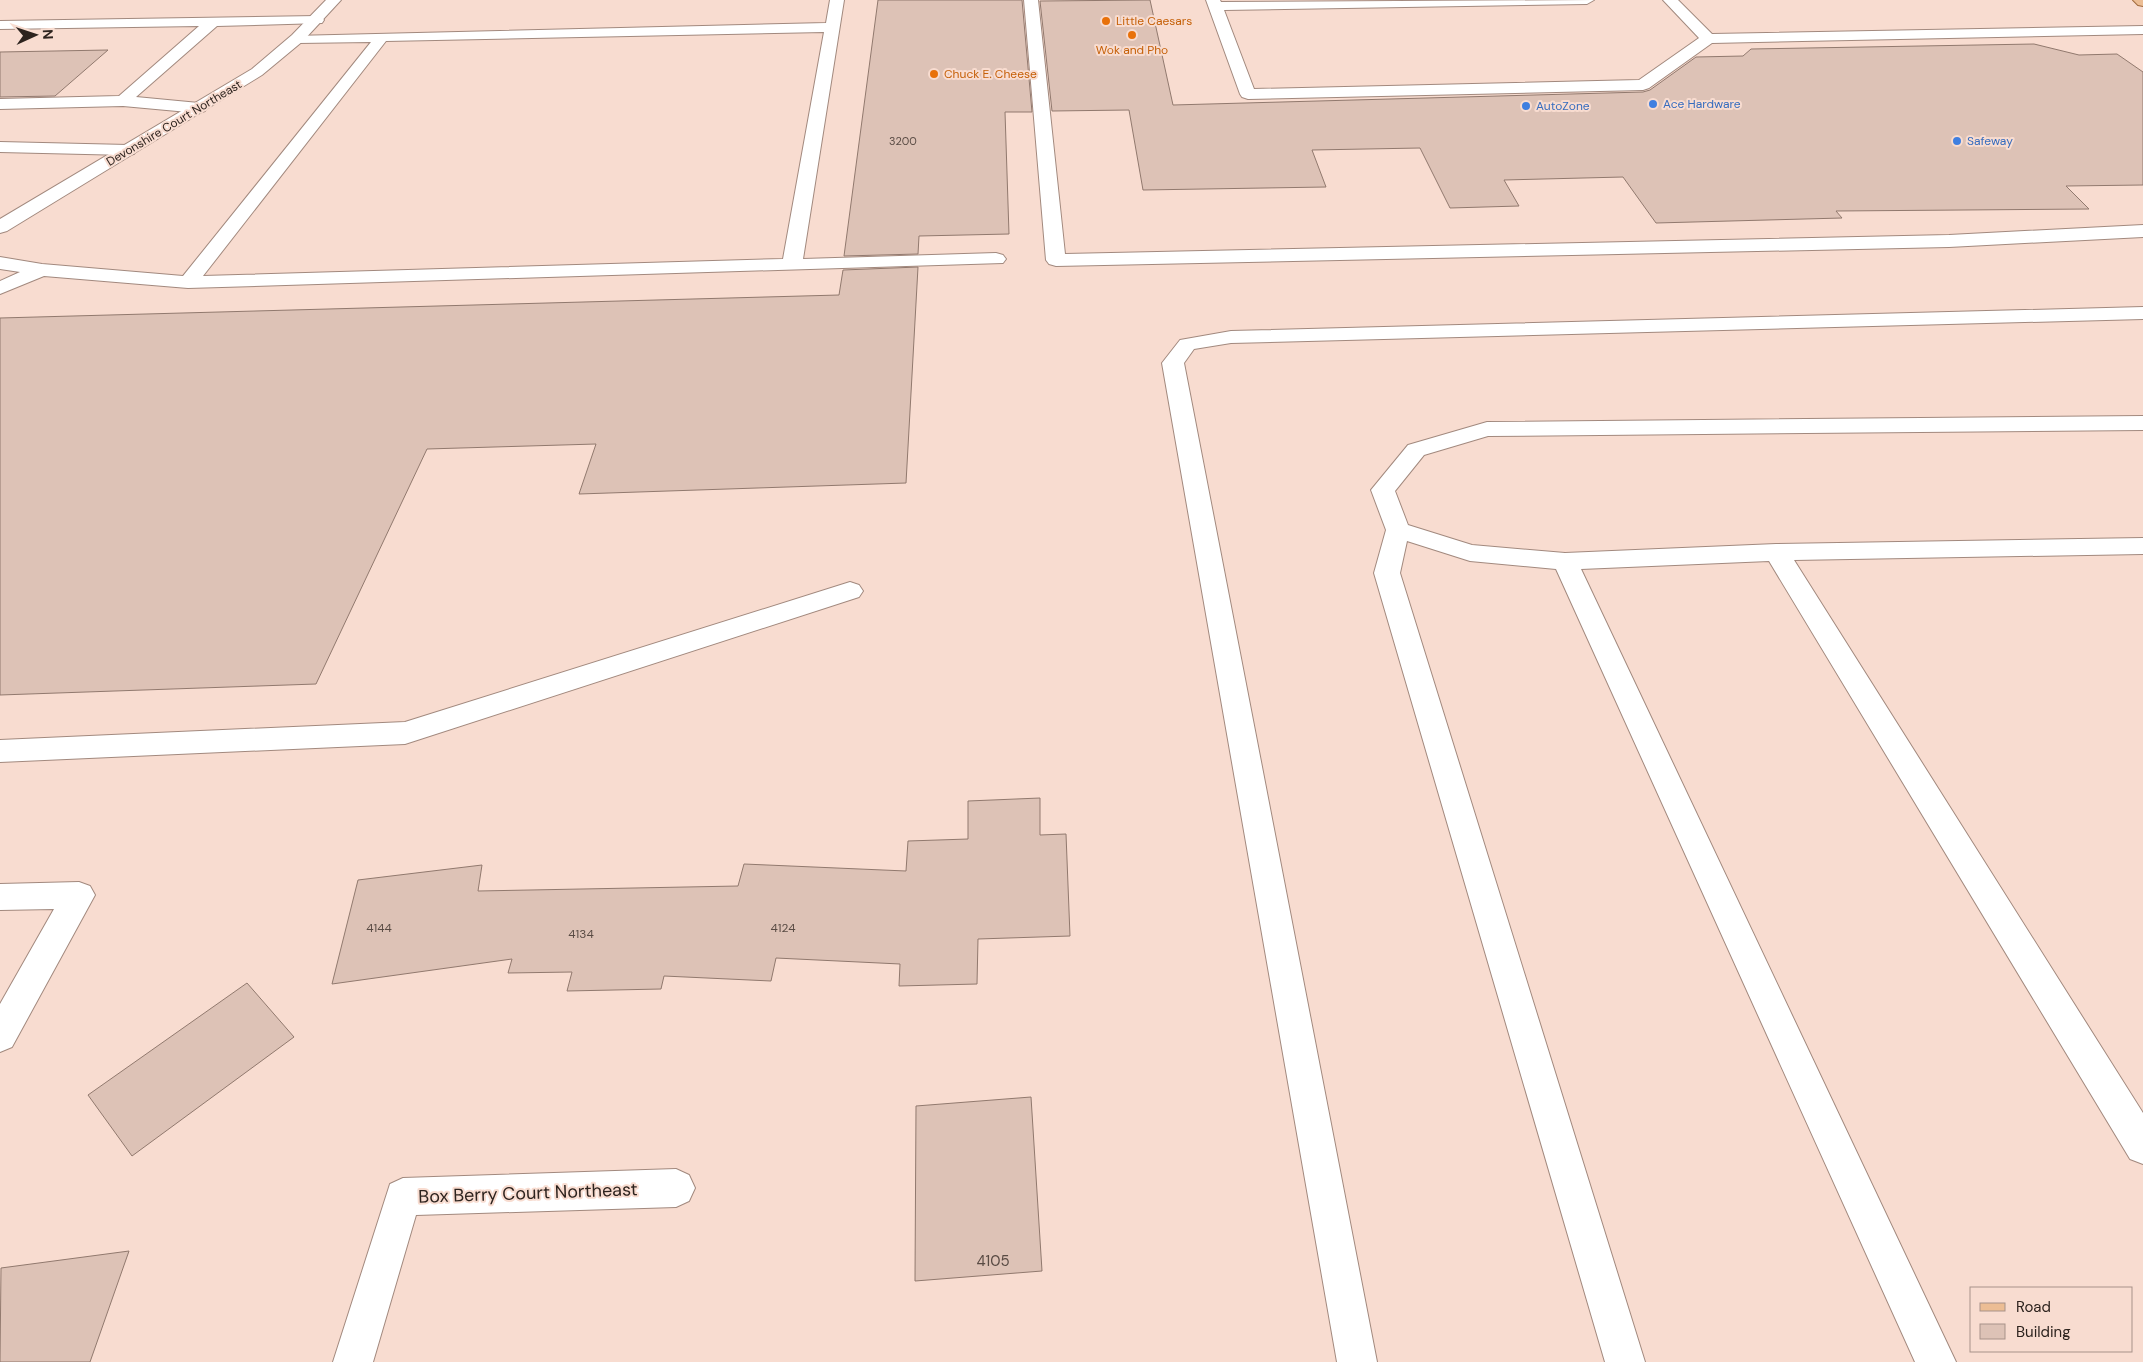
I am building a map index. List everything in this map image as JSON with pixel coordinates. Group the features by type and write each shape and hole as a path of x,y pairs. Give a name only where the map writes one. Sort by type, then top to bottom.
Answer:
{"street":[{"name":"Devonshire Court Northeast","path":"0,227 258,72 298,39 334,0"},
{"path":"792,265 837,0"},
{"path":"1031,0 1056,260 1949,241 2143,231"},
{"path":"1587,0 1214,3 1248,94 1643,85 1708,39 2143,30"},
{"path":"1670,0 1708,39"},
{"path":"0,25 317,20"},
{"path":"123,101 214,21"},
{"path":"298,39 832,27"},
{"path":"188,282 382,38"},
{"path":"0,104 123,101 199,108"},
{"path":"4,149 128,150"},
{"path":"0,263 42,270 188,282 996,259"},
{"path":"0,288 42,270"},
{"path":"1357,1362 1172,364 1187,344 1231,337 2143,313"},
{"path":"1625,1362 1387,573 1398,530 1383,490 1416,450 1487,429 2143,423"},
{"path":"1398,530 1470,553 1565,560 1776,552 2143,546"},
{"path":"1776,552 2143,1146"},
{"path":"1565,560 1936,1362"},
{"path":"0,750 405,733 850,590"},
{"path":"0,897 79,895 0,1036"},
{"name":"Box Berry Court Northeast","path":"353,1362 403,1197 676,1188"}],"building":[{"path":"878,0 1022,0 1032,112 1005,112 1009,234 919,236 918,254 844,256"},
{"path":"1150,0 1173,105 1643,92 1650,90 1696,57 1743,56 1751,49 2034,44 2079,55 2117,54 2143,72 2143,185 2066,186 2089,209 1836,211 1842,218 1656,223 1623,177 1504,180 1519,206 1450,208 1420,148 1312,150 1326,187 1143,190 1129,110 1052,111 1040,1"},
{"path":"108,50 55,96 0,97 0,52"},
{"path":"918,267 906,483 579,494 596,444 427,449 316,684 0,695 0,318 839,295 843,270"},
{"path":"1040,798 1040,835 1066,834 1070,936 978,939 977,984 899,986 900,964 776,958 771,981 664,976 661,989 567,991 572,972 508,973 512,959 332,984 358,880 482,865 478,891 738,886 744,864 906,871 908,841 968,839 968,801"},
{"path":"247,983 294,1037 132,1156 88,1095"},
{"path":"1031,1097 1042,1271 915,1281 916,1106"},
{"path":"129,1251 90,1362 0,1362 1,1268"}],"place":[{"name":"Little Caesars","path":"1106,21"},
{"name":"Wok and Pho","path":"1132,35"},
{"name":"Chuck E. Cheese","path":"934,74"},
{"name":"Ace Hardware","path":"1653,104"},
{"name":"AutoZone","path":"1526,106"},
{"name":"Safeway","path":"1957,141"}]}
